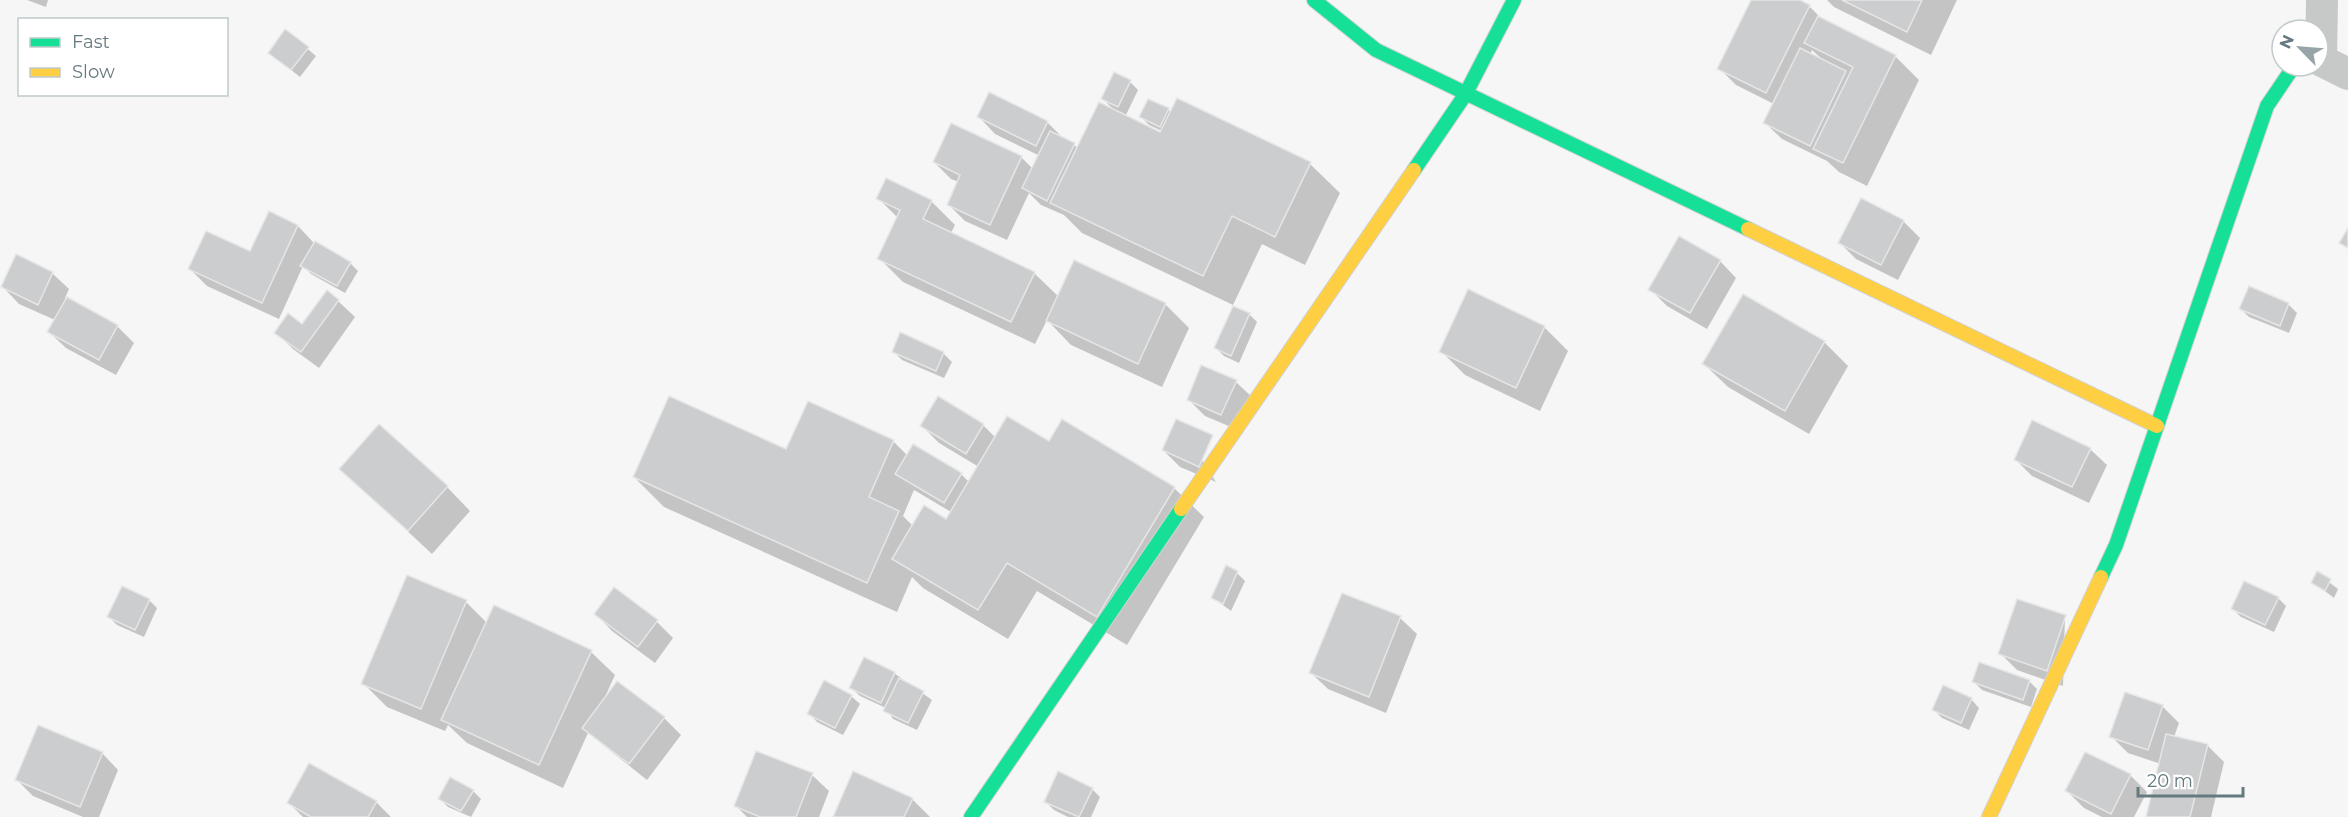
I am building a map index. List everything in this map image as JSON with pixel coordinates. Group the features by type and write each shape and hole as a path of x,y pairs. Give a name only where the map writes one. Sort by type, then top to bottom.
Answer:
{"street":[{"path":"1314,0 1376,50 1465,95 2157,426"},
{"path":"971,817 1465,95 1514,0"},
{"path":"2321,18 2322,0"},
{"path":"1989,817 2116,545 2267,106 2303,78"}],"building":[{"path":"1751,0 1800,0 1810,5 1766,93 1717,69"},
{"path":"1842,0 1922,0 1907,32"},
{"path":"1818,16 1896,55 1843,163 1813,149 1853,67 1804,43"},
{"path":"285,29 309,47 291,70 268,53"},
{"path":"1800,48 1846,71 1810,146 1763,123"},
{"path":"1114,72 1131,80 1118,107 1101,99"},
{"path":"989,92 1048,121 1036,146 977,117"},
{"path":"1177,98 1311,162 1275,237 1232,216 1203,276 1050,203 1099,102 1160,132"},
{"path":"1148,99 1169,108 1160,127 1139,117"},
{"path":"951,123 1022,156 990,225 947,205 960,175 933,162"},
{"path":"1050,131 1075,143 1047,201 1022,188"},
{"path":"886,178 932,200 923,219 1035,272 1011,322 877,259 900,210 876,199"},
{"path":"1861,198 1904,220 1881,265 1838,243"},
{"path":"269,211 298,225 262,303 188,269 206,231 250,251"},
{"path":"2348,228 2348,248 2339,243"},
{"path":"1679,236 1721,260 1690,313 1648,290"},
{"path":"315,241 351,262 337,286 300,266"},
{"path":"16,254 53,272 38,305 1,287"},
{"path":"1074,260 1166,303 1138,364 1046,321"},
{"path":"2249,286 2289,303 2280,326 2239,309"},
{"path":"1468,289 1545,326 1516,388 1439,352"},
{"path":"327,290 339,300 301,352 274,333 288,313 302,324"},
{"path":"1743,294 1825,341 1785,411 1702,364"},
{"path":"67,297 118,325 99,360 47,332"},
{"path":"1233,306 1250,313 1231,356 1214,348"},
{"path":"900,332 944,352 936,371 892,352"},
{"path":"1201,365 1237,380 1221,415 1187,400"},
{"path":"669,396 786,449 808,401 894,440 869,497 899,511 867,583 633,477"},
{"path":"938,396 984,424 966,454 920,426"},
{"path":"1007,416 1049,441 1062,419 1175,487 1097,617 1007,563 978,610 892,559 924,505 946,519"},
{"path":"1176,419 1213,435 1199,467 1162,450"},
{"path":"2032,420 2091,448 2072,487 2014,460"},
{"path":"379,424 448,486 408,531 339,469"},
{"path":"913,444 962,473 944,503 895,474"},
{"path":"1226,565 1238,571 1223,604 1211,598"},
{"path":"2317,571 2331,579 2325,591 2311,583"},
{"path":"407,575 467,600 421,709 361,684"},
{"path":"2244,581 2279,597 2265,625 2231,609"},
{"path":"122,586 150,599 135,630 107,617"},
{"path":"614,587 658,620 638,647 594,614"},
{"path":"1342,593 1401,616 1369,697 1309,673"},
{"path":"2017,599 2066,615 2047,671 1998,654"},
{"path":"494,605 592,650 539,765 441,720"},
{"path":"864,657 895,672 881,703 849,688"},
{"path":"1979,662 2030,680 2023,700 1972,682"},
{"path":"899,678 924,691 908,723 883,711"},
{"path":"824,680 852,695 835,728 807,714"},
{"path":"617,681 665,717 629,764 582,728"},
{"path":"1943,685 1972,698 1961,723 1932,710"},
{"path":"2125,692 2163,705 2148,750 2109,737"},
{"path":"38,725 103,752 80,807 15,780"},
{"path":"2166,734 2208,744 2190,817 2146,817"},
{"path":"756,751 813,773 796,817 760,817 734,806"},
{"path":"2085,752 2131,774 2111,814 2065,791"},
{"path":"309,763 377,801 368,817 311,817 287,803"},
{"path":"853,771 913,798 904,817 833,817"},
{"path":"1058,771 1093,788 1079,817 1044,802"},
{"path":"450,777 474,790 461,811 438,799"}],"traffic: fast":[{"path":"1314,0 1376,50 1748,229"},
{"path":"1414,170 1465,95 1514,0"},
{"path":"2101,577 2116,545 2267,106 2286,78"},
{"path":"971,817 1181,509"}],"traffic: slow":[{"path":"1181,509 1414,170"},
{"path":"1748,229 2157,426"},
{"path":"1989,817 2101,577"}]}
